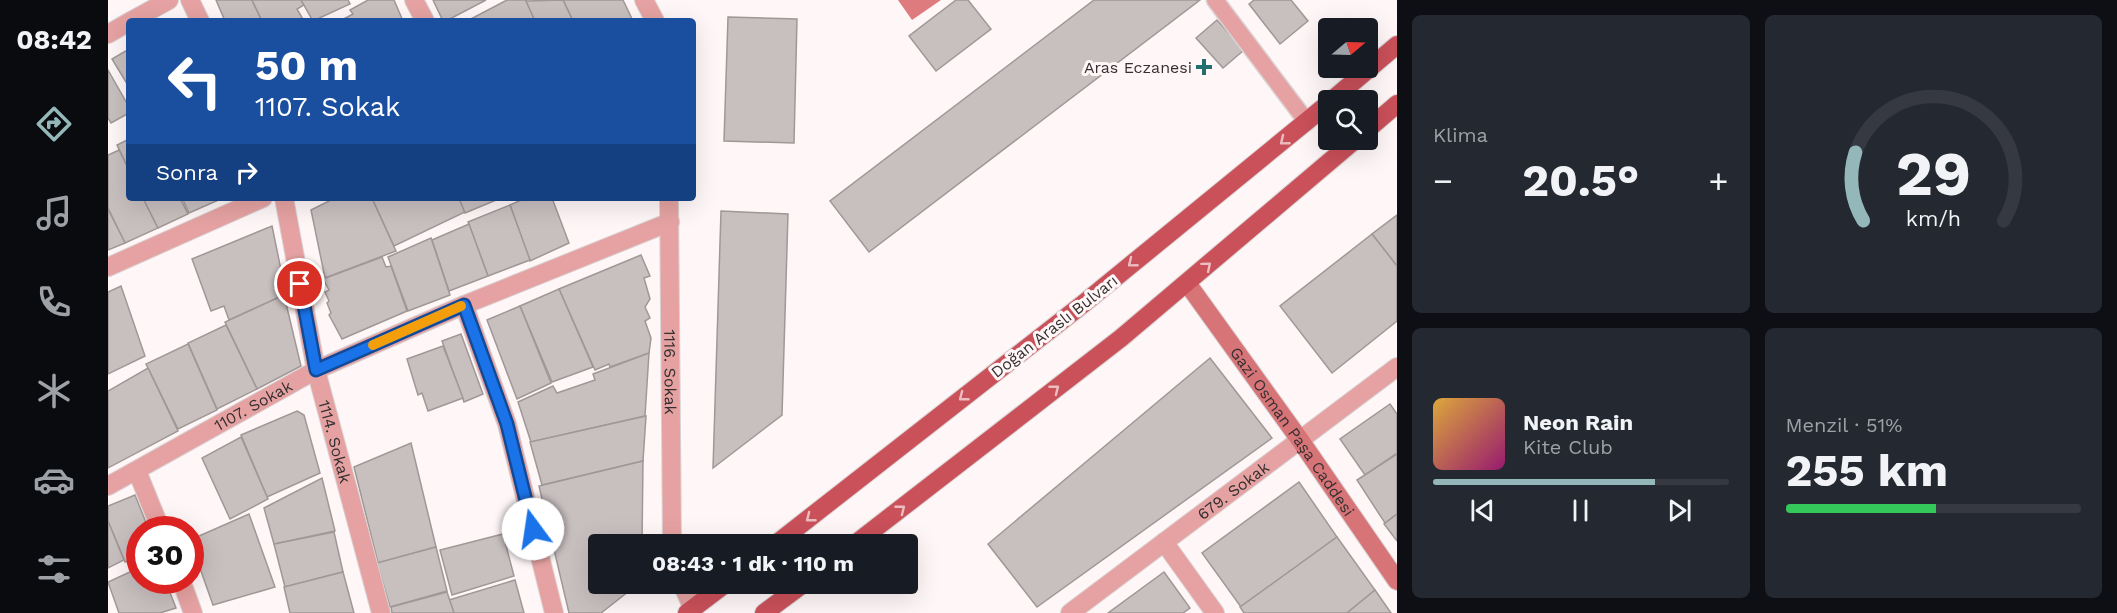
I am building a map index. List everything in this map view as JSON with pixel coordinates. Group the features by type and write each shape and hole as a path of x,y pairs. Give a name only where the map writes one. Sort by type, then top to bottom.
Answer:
{"main road":[{"name":"Doğan Araslı Bulvarı","path":"1345,90 1397,45"},
{"path":"1378,120 1397,104"},
{"name":"Doğan Araslı Bulvarı","path":"789,534 1092,296 1318,113"},
{"path":"868,534 1121,338 1343,150"},
{"path":"690,611 712,594"},
{"path":"764,613 790,594"}],"street":[{"path":"137,18 169,0"},
{"path":"190,0 199,18"},
{"path":"414,0 423,18"},
{"path":"644,0 653,18"},
{"path":"108,34 126,24"},
{"path":"108,267 256,201"},
{"name":"1114. Sokak","path":"285,201 316,370 381,613"},
{"name":"1116. Sokak","path":"669,201 672,534"},
{"name":"1107. Sokak","path":"108,486 316,370 464,305 670,222"},
{"name":"Gazi Osman Paşa Caddesi","path":"1186,283 1300,440 1397,581"},
{"path":"464,305 507,424 554,613"},
{"name":"679. Sokak","path":"1070,613 1397,367"},
{"path":"137,471 155,516"},
{"path":"1164,542 1215,613"},
{"path":"187,594 194,613"},
{"path":"684,594 690,611"}],"lane":[{"path":"1215,0 1307,123"}],"shaded area":[{"path":"898,0 941,0 912,20"}],"building":[{"path":"216,0 252,0 261,18 224,18"},
{"path":"252,0 301,0 304,5 297,9 302,18 261,18"},
{"path":"301,0 348,0 350,4 320,18 311,18"},
{"path":"368,0 394,0 402,18 346,18 353,14 350,10"},
{"path":"433,0 486,0 452,18 442,18"},
{"path":"507,0 526,0 534,18 473,18"},
{"path":"563,0 623,0 632,18 572,18"},
{"path":"563,0 572,18 534,18 526,1"},
{"path":"956,0 968,0 991,29 936,71 909,36"},
{"path":"1094,0 1200,0 869,252 830,201"},
{"path":"1254,0 1291,0 1308,21 1280,44 1249,4"},
{"path":"728,17 797,19 794,143 724,141"},
{"path":"1217,20 1244,50 1223,68 1196,38"},
{"path":"126,51 126,82 112,59"},
{"path":"108,70 126,102 126,115 111,123 108,118"},
{"path":"126,140 126,164 117,145"},
{"path":"119,150 126,164 126,201 144,201 158,228 125,243 108,208 108,155"},
{"path":"144,201 182,201 188,214 158,228"},
{"path":"183,201 216,201 189,213"},
{"path":"329,201 373,201 396,251 325,278 311,210"},
{"path":"373,201 460,201 465,212 394,246"},
{"path":"460,201 494,201 465,213"},
{"path":"519,201 553,201 569,243 530,261 510,205"},
{"path":"510,205 530,260 488,276 468,222"},
{"path":"108,209 125,243 108,250"},
{"path":"721,211 788,214 782,415 713,468"},
{"path":"1397,215 1397,266 1372,234"},
{"path":"469,224 488,276 449,291 432,240"},
{"path":"272,226 286,294 229,320 224,306 211,311 192,259"},
{"path":"1372,234 1397,266 1397,321 1332,373 1280,306"},
{"path":"431,238 450,295 408,311 388,257"},
{"path":"641,255 650,276 644,278 650,299 645,307 650,318 645,321 651,338 649,353 595,370 559,289"},
{"path":"382,257 386,267 391,266 407,311 342,339 329,315 331,313 327,303 329,301 325,292 329,290 323,279"},
{"path":"121,286 145,356 108,374 108,292"},
{"path":"559,289 593,367 552,382 520,306"},
{"path":"284,295 301,366 257,389 225,322"},
{"path":"520,306 551,383 517,399 487,320"},
{"path":"226,325 257,389 217,409 188,343"},
{"path":"461,334 483,394 464,402 442,341"},
{"path":"188,344 217,410 178,429 146,364"},
{"path":"443,346 463,398 428,411 422,393 418,395 407,359"},
{"path":"649,353 645,416 531,442 518,402 553,386 557,393 595,380 593,374"},
{"path":"1210,358 1272,438 1037,607 988,544"},
{"path":"148,368 178,431 108,468 108,391"},
{"path":"1390,404 1397,414 1397,453 1365,475 1340,439"},
{"path":"297,411 304,415 320,473 267,497 241,435"},
{"path":"646,416 643,461 542,485 530,442"},
{"path":"241,437 268,499 230,519 202,458"},
{"path":"411,443 436,547 378,563 354,467"},
{"path":"1397,454 1397,514 1385,523 1357,480"},
{"path":"643,461 642,534 588,534 588,594 625,594 601,613 569,613 539,486"},
{"path":"322,478 335,531 274,544 264,508"},
{"path":"1299,482 1337,537 1241,607 1202,553"},
{"path":"135,495 143,516 126,516 125,562 108,521 108,506"},
{"path":"249,514 275,587 213,605 204,580 204,534"},
{"path":"1397,514 1397,541 1384,524"},
{"path":"108,521 124,560 108,568"},
{"path":"334,532 343,572 285,587 274,544"},
{"path":"503,534 514,576 452,595 440,550"},
{"path":"1337,537 1375,590 1347,613 1244,613 1240,607"},
{"path":"436,547 447,591 390,607 377,563"},
{"path":"343,572 354,613 290,613 284,587"},
{"path":"1164,572 1190,608 1183,613 1108,613"},
{"path":"126,574 126,594 170,594 176,608 160,613 119,613 108,582"},
{"path":"515,580 524,613 454,613 449,600"},
{"path":"1375,590 1391,613 1347,613"},
{"path":"447,592 454,613 392,613 391,607"}],"slow traffic":[{"path":"373,345 461,306"}],"place":[{"name":"Aras Eczanesi","path":"1204,67"}],"route":[{"path":"300,284 316,370 464,305 507,424 533,529"}]}
